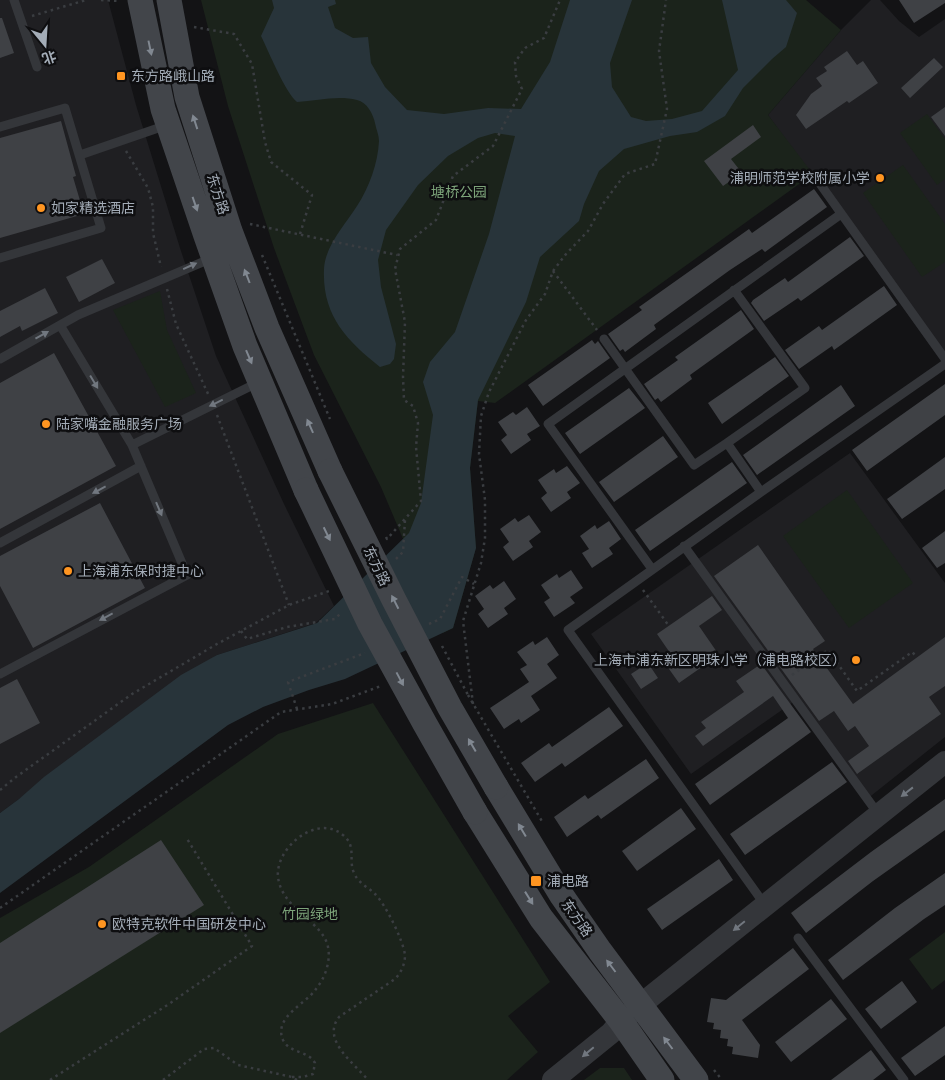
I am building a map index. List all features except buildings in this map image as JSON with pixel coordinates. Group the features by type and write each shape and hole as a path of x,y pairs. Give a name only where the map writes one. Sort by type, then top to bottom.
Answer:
{"main road":[{"name":"东方路","path":"140,0 163,109 244,346 306,490 370,624 424,724 475,812 541,918 621,1022 662,1080"},
{"name":"东方路","path":"169,0 187,97 230,231 267,328 330,470 394,600 450,708 562,896 640,1005 703,1073"}],"street":[{"path":"553,1080 611,1032 640,1005 765,905 879,815 943,769"}],"lane":[{"path":"14,0 37,67"},
{"path":"0,127 66,108 101,228 0,258"},
{"path":"80,155 168,124"},
{"path":"818,181 945,359"},
{"path":"652,569 548,424 841,214"},
{"path":"0,359 78,315 213,257"},
{"path":"604,339 694,466 805,388 734,290"},
{"path":"0,674 186,575 132,445 60,325"},
{"path":"765,905 568,630 684,546 945,364"},
{"path":"132,445 260,382"},
{"path":"727,443 762,492"},
{"path":"0,543 141,466"},
{"path":"684,546 879,815"},
{"path":"798,938 904,1080"}],"path":[{"path":"21,19 86,0"},
{"path":"387,539 420,501 416,447 418,423 413,406 404,400 405,322 395,269 397,255 400,249 436,220 453,176 493,146 522,89 516,76 515,62 525,48 544,38 560,0"},
{"path":"473,704 463,621 481,564 485,538 485,500 479,454 481,416 490,392 526,320 544,294 553,271 588,231 602,204 625,174 655,164 667,110 659,51 666,0"},
{"path":"195,36 193,27 234,34 252,64 265,142 271,162 312,195 300,234"},
{"path":"120,141 148,188 153,207 153,233 176,324 213,405 289,605"},
{"name":"东方路","path":"247,215 253,233"},
{"path":"250,224 397,255"},
{"path":"260,251 332,422"},
{"path":"553,271 604,339"},
{"path":"636,580 669,626"},
{"path":"0,790 132,694 217,644 289,605 340,587"},
{"path":"783,682 828,650 857,691 912,652 917,657"},
{"path":"0,908 281,712 332,704 382,686"},
{"path":"468,695 544,824"},
{"path":"163,1080 204,1049 214,1048 238,1065 292,1077 308,1077 313,1074 316,1063 309,1055 295,1051 288,1046 281,1034 282,1026 290,1013 316,991 323,979 329,955 328,944 316,926 299,913 285,894 278,879 278,870 281,861 292,844 299,837 318,828 336,830 349,840 352,847 352,868 355,875 386,907 405,956 401,972 395,980 339,1017 334,1023 332,1031 337,1044 368,1080"},
{"path":"50,1080 169,1004 252,946 186,837"},
{"path":"703,1073 722,1080"},
{"path":"292,1077 297,1080"}],"shaded area":[{"path":"0,0 108,0 136,105 180,248 216,356 284,504 334,606 316,623 217,655 0,813"},
{"path":"272,0 335,0 336,4 328,7 335,28 353,38 368,37 371,63 385,87 407,110 444,114 488,108 521,109 550,62 570,0 632,0 610,63 612,87 631,117 646,121 672,119 702,111 738,70 722,0 786,0 797,13 786,47 743,88 725,116 697,132 670,136 624,149 599,171 584,204 579,221 540,257 526,302 478,400 470,468 476,548 453,628 345,679 263,707 228,725 0,893 0,813 44,777 181,675 217,655 317,623 409,533 421,503 433,415 423,382 430,362 455,332 489,234 515,136 495,133 478,138 448,156 418,185 386,230 378,260 381,287 396,344 394,359 390,364 380,367 357,347 338,325 327,300 324,285 325,260 336,236 361,199 369,183 377,158 379,136 371,112 361,101 334,98 297,102 292,97 282,81 261,36 274,8"},
{"name":"浦明师范学校附属小学","path":"871,0 880,0 899,21 919,37 945,19 945,359 768,115 841,30"},
{"name":"上海市浦东新区明珠小学（浦电路校区）","path":"850,453 945,583 945,737 867,799 796,700 691,774 591,634"}],"green space":[{"name":"塘桥公园","path":"201,0 806,0 841,30 768,115 813,174 495,403 478,401 470,468 476,548 453,628 443,633 381,487 314,355 274,248 228,106"},
{"path":"927,114 945,139 945,179 937,185 900,133"},
{"path":"903,165 945,224 945,262 922,277 863,193"},
{"path":"160,291 167,330 196,393 165,407 113,310"},
{"path":"847,490 913,583 849,628 783,536"},
{"name":"竹园绿地","path":"373,703 550,982 508,1016 538,1052 507,1080 0,1080 0,918 89,867 278,734"},
{"path":"945,932 945,980 932,990 909,959"},
{"path":"600,1068 624,1068 632,1080 584,1080"}],"place":[{"name":"东方路峨山路","path":"121,76"},
{"name":"浦明师范学校附属小学","path":"880,178"},
{"name":"如家精选酒店","path":"41,208"},
{"name":"陆家嘴金融服务广场","path":"46,424"},
{"name":"上海浦东保时捷中心","path":"68,571"},
{"name":"上海市浦东新区明珠小学（浦电路校区）","path":"856,660"},
{"name":"浦电路","path":"536,881"},
{"name":"欧特克软件中国研发中心","path":"102,924"}]}
